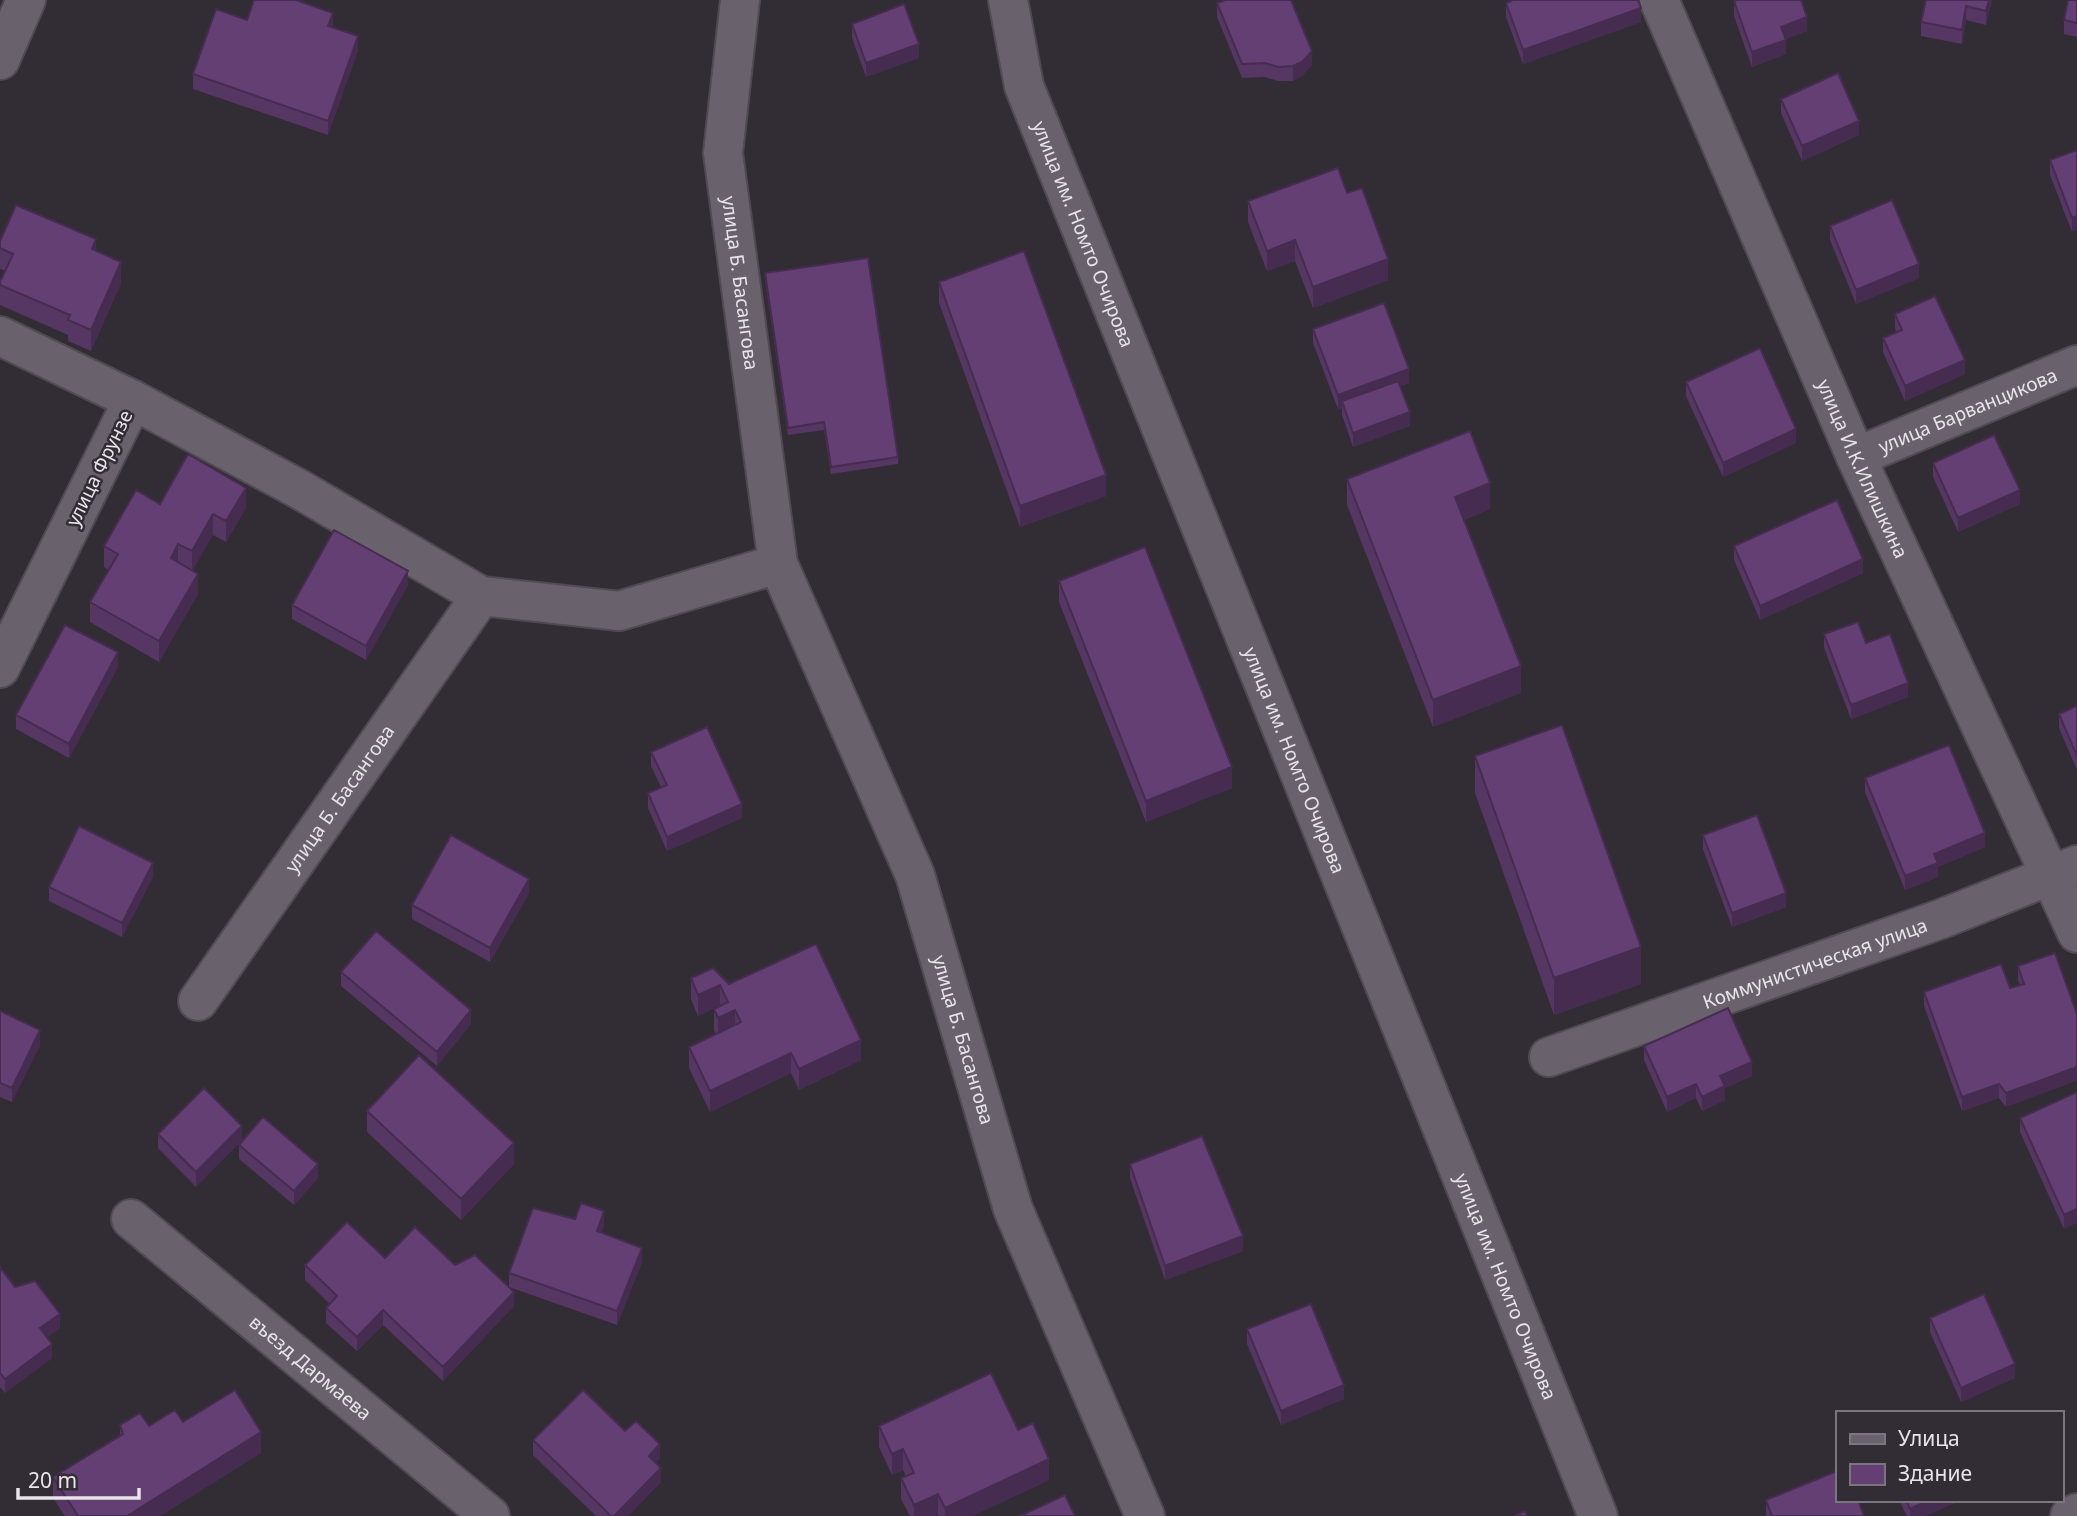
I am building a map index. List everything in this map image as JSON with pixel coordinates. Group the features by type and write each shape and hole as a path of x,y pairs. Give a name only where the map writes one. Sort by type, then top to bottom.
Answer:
{"street":[{"path":"0,60 26,0"},
{"name":"улица Б. Басангова","path":"740,0 723,153 778,564 915,874 1013,1209 1145,1516"},
{"name":"улица им. Номто Очирова","path":"1008,0 1024,86 1598,1516"},
{"name":"улица И.К.Илишкина","path":"1659,0 1856,457 2064,870 2077,933"},
{"name":"улица Фрунзе","path":"0,336 133,400 0,668"},
{"name":"улица Барванцикова","path":"1856,457 2077,365"},
{"path":"133,400 299,489 481,596 619,611 778,564"},
{"name":"улица Б. Басангова","path":"198,1000 481,596"},
{"name":"Коммунистическая улица","path":"1549,1057 1941,919 2064,870"},
{"name":"въезд Дармаева","path":"131,1219 490,1516"},
{"path":"2070,1516 2077,1513"}],"building":[{"path":"254,0 296,0 333,13 328,26 358,36 328,121 193,74 216,9 247,20"},
{"path":"1226,0 1291,0 1312,51 1302,62 1293,66 1242,64 1217,3"},
{"path":"1513,0 1638,0 1641,8 1523,50 1506,3"},
{"path":"1801,0 1807,17 1781,27 1786,40 1752,52 1734,1"},
{"path":"1926,0 1989,0 1986,11 1966,6 1962,30 1921,22"},
{"path":"2068,0 2077,0 2077,23 2064,20"},
{"path":"904,4 919,44 866,63 852,24"},
{"path":"1838,73 1859,121 1802,146 1781,99"},
{"path":"2077,150 2077,216 2072,218 2050,160"},
{"path":"1338,168 1347,193 1362,188 1388,259 1313,287 1295,240 1267,251 1248,201"},
{"path":"1892,200 1919,264 1856,290 1830,226"},
{"path":"16,205 96,239 92,249 121,262 91,330 68,320 70,315 0,285 13,254 0,248 0,241"},
{"path":"1024,251 1106,475 1020,506 939,282"},
{"path":"868,258 898,457 831,467 824,422 788,428 765,273"},
{"path":"1935,296 1965,360 1905,386 1883,338 1902,330 1895,314"},
{"path":"1384,303 1409,369 1338,395 1313,329"},
{"path":"1760,348 1796,429 1723,463 1686,382"},
{"path":"1398,381 1410,412 1353,433 1342,401"},
{"path":"1470,431 1490,483 1455,497 1521,666 1433,700 1347,479"},
{"path":"1994,435 2020,490 1958,518 1933,463"},
{"path":"188,454 246,488 226,521 213,514 192,551 178,544 171,558 198,574 159,641 90,602 118,554 104,546 136,490 160,504"},
{"path":"1837,500 1863,559 1760,606 1734,546"},
{"path":"334,530 408,571 366,646 292,605"},
{"path":"1145,547 1232,767 1146,801 1059,581"},
{"path":"1858,622 1866,643 1890,634 1908,683 1851,705 1824,634"},
{"path":"65,625 118,652 69,744 16,715"},
{"path":"2077,706 2077,756 2059,714"},
{"path":"1562,725 1641,947 1554,978 1475,756"},
{"path":"707,727 742,804 667,837 648,793 667,785 651,752"},
{"path":"1949,745 1985,833 1934,854 1938,863 1905,876 1865,778"},
{"path":"1757,815 1786,893 1732,913 1703,835"},
{"path":"79,826 153,863 122,923 49,887"},
{"path":"451,835 529,879 490,948 412,905"},
{"path":"376,931 471,1010 437,1052 341,972"},
{"path":"816,944 861,1040 799,1069 791,1053 710,1091 689,1047 741,1022 735,1010 718,1018 714,1009 728,1002 720,985 698,995 691,978 713,968 729,984"},
{"path":"2055,953 2077,1014 2077,1067 2006,1093 1999,1084 1962,1097 1924,992 2001,964 2010,988 2024,984 2018,966"},
{"path":"1728,1008 1752,1062 1720,1076 1725,1086 1702,1097 1696,1084 1667,1097 1644,1046"},
{"path":"0,1011 40,1030 12,1088 0,1083"},
{"path":"419,1055 514,1143 461,1199 367,1111"},
{"path":"204,1088 242,1126 196,1172 158,1134"},
{"path":"2077,1092 2077,1209 2064,1215 2020,1118"},
{"path":"263,1117 318,1164 294,1191 239,1145"},
{"path":"1202,1136 1243,1236 1165,1266 1130,1164"},
{"path":"581,1203 604,1211 597,1231 642,1248 617,1311 509,1273 533,1208 575,1219"},
{"path":"347,1222 385,1258 415,1227 455,1265 475,1255 514,1292 443,1367 383,1310 357,1337 326,1308 337,1296 305,1265"},
{"path":"0,1267 15,1287 35,1281 60,1314 40,1328 52,1344 5,1379 0,1373"},
{"path":"1984,1294 2015,1364 1961,1388 1930,1318"},
{"path":"1311,1304 1344,1385 1281,1411 1247,1329"},
{"path":"991,1373 1018,1430 1033,1423 1049,1459 945,1508 938,1494 914,1505 901,1478 914,1473 903,1449 892,1454 879,1426"},
{"path":"235,1390 261,1432 127,1516 78,1516 53,1477 123,1434 120,1425 140,1413 149,1426 175,1410 183,1422"},
{"path":"583,1390 625,1431 636,1421 660,1444 649,1456 661,1468 614,1516 533,1440"},
{"path":"1836,1471 1836,1502 1859,1502 1864,1516 1772,1516 1766,1500"},
{"path":"1065,1495 1075,1516 1020,1516"},
{"path":"1907,1502 1925,1502 1910,1509"},
{"path":"1525,1511 1527,1516 1514,1516"}]}
